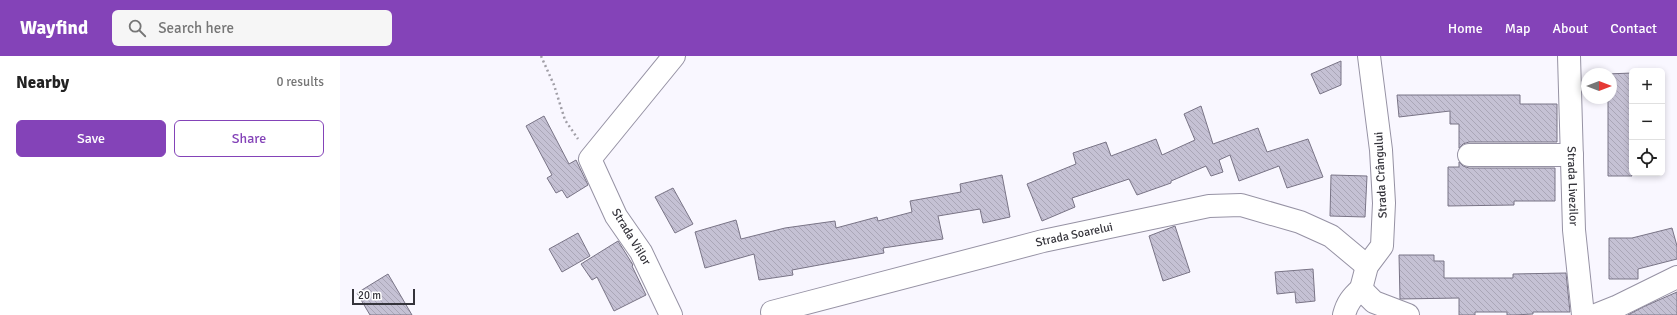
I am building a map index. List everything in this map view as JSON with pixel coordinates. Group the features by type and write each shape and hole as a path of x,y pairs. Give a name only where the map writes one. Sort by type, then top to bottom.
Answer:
{"street":[{"path":"590,159 674,56"},
{"name":"Strada Crângului","path":"1361,289 1367,266 1382,246 1384,203 1381,150 1369,56"},
{"name":"Strada Livezilor","path":"1569,56 1574,230 1583,315"},
{"path":"1469,155 1572,155"},
{"name":"Strada Viilor","path":"590,159 616,216 641,252 671,315"},
{"name":"Strada Soarelui","path":"772,312 1043,241 1209,206 1241,205 1300,222 1331,236 1367,266"},
{"path":"1596,315 1616,307 1677,277"},
{"path":"1344,315 1347,304 1352,296 1361,289 1374,302 1408,315"}],"path":[{"path":"541,56 554,85 566,120 590,159"}],"building":[{"path":"1341,61 1341,85 1320,94 1311,74"},
{"path":"1629,73 1629,176 1608,176 1608,104 1617,104 1617,74"},
{"path":"1397,95 1520,95 1520,104 1557,104 1557,142 1469,142 1463,144 1459,148 1459,124 1450,124 1450,111 1399,117"},
{"path":"1201,106 1213,144 1258,128 1267,152 1308,139 1323,177 1287,188 1279,166 1239,181 1230,155 1219,160 1223,172 1211,176 1206,166 1171,181 1171,183 1137,195 1129,179 1072,198 1075,207 1042,221 1027,184 1076,164 1073,153 1106,142 1111,156 1156,139 1162,155 1195,140 1184,114"},
{"path":"544,116 569,164 576,160 588,185 567,198 562,190 556,193 547,178 552,175 526,126"},
{"path":"1459,162 1463,166 1469,168 1555,168 1555,201 1514,201 1514,205 1448,206 1448,167 1459,167"},
{"path":"1002,175 1010,217 983,223 980,209 938,216 943,239 883,248 884,253 792,270 793,275 759,280 754,254 705,268 695,232 736,220 741,239 785,228 835,221 836,228 877,217 878,221 912,212 910,201 961,192 960,184"},
{"path":"1331,175 1367,176 1365,217 1330,216"},
{"path":"673,188 693,224 675,233 655,197"},
{"path":"1175,226 1190,272 1163,281 1149,236"},
{"path":"1672,228 1677,246 1677,259 1638,269 1638,279 1609,279 1609,238 1632,238"},
{"path":"578,233 590,256 562,272 549,249"},
{"path":"618,241 633,265 632,266 646,295 614,311 597,277 592,280 581,264"},
{"path":"1399,255 1434,255 1434,261 1444,261 1444,278 1513,278 1513,274 1566,273 1570,312 1533,312 1533,314 1507,315 1507,312 1475,312 1475,315 1459,315 1459,298 1400,299"},
{"path":"1313,269 1315,301 1296,303 1295,292 1277,294 1275,272"},
{"path":"388,274 412,315 370,315 357,293"},
{"path":"1677,292 1677,315 1628,315 1643,307"}]}
